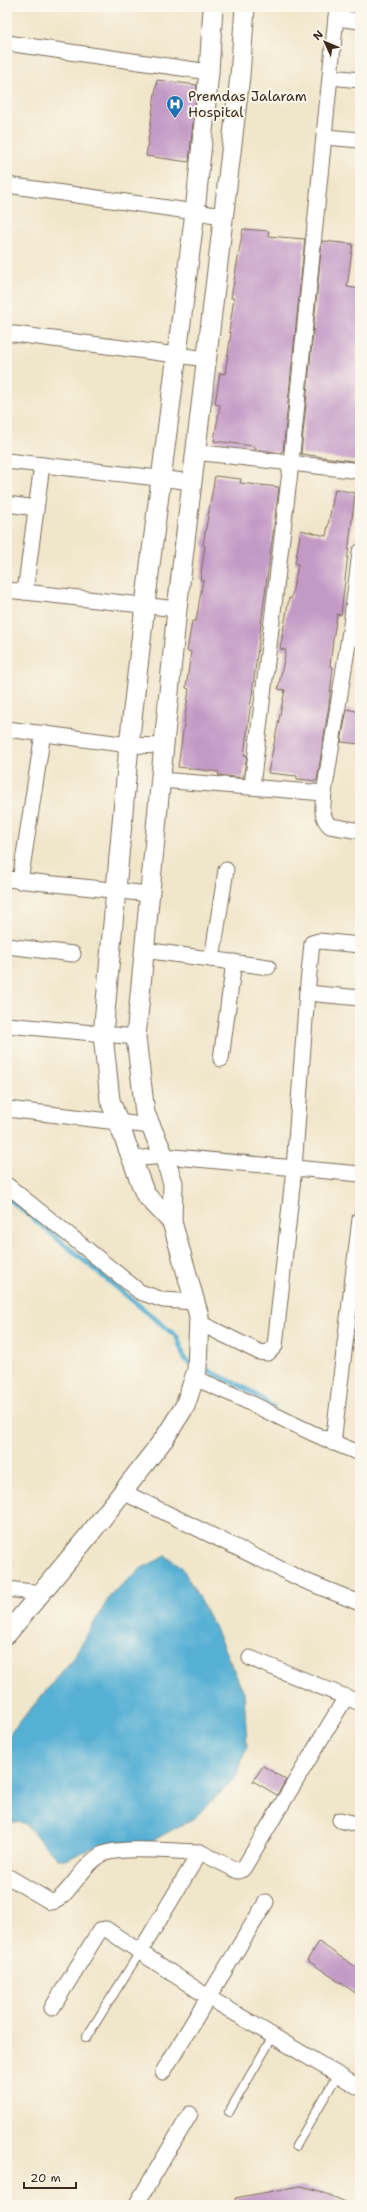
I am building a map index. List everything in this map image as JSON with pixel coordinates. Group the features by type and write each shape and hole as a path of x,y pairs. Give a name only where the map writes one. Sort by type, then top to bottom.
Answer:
{"street":[{"path":"172,1222 145,1194 110,1100 103,1035 129,745 145,605 195,212 209,72 213,7"},
{"path":"7,1634 123,1492 164,1439 185,1406 197,1374 200,1325 195,1302 172,1222 173,1183 164,1156 145,1113 136,1038 162,746 193,482 194,452 207,359 240,76 245,7"},
{"path":"252,786 292,464 331,77 336,13 360,21"},
{"path":"7,43 209,72"},
{"path":"331,77 360,80"},
{"path":"325,137 360,140"},
{"path":"7,185 224,216"},
{"path":"7,333 207,359"},
{"path":"194,452 360,471"},
{"path":"7,461 193,482"},
{"path":"25,592 42,465"},
{"path":"7,504 36,508"},
{"path":"360,552 356,626 324,793 323,814 327,824 330,826 360,830"},
{"path":"7,590 177,608"},
{"path":"7,729 129,745 162,746"},
{"path":"42,733 13,880 149,894"},
{"path":"160,780 252,786 324,793"},
{"path":"212,959 226,870"},
{"path":"200,1325 259,1352 268,1353 275,1346 294,1168 312,943 319,941 360,945"},
{"path":"7,946 73,954"},
{"path":"144,950 268,967"},
{"path":"221,1059 234,962"},
{"path":"307,993 360,998"},
{"path":"7,1025 136,1038"},
{"path":"7,1109 151,1126"},
{"path":"132,1159 164,1156 360,1174"},
{"path":"7,1185 140,1292 163,1300 195,1302"},
{"path":"333,1443 360,1219"},
{"path":"197,1374 333,1443 360,1453"},
{"path":"123,1492 303,1580 360,1603"},
{"path":"7,1589 41,1593"},
{"path":"250,1658 360,1703"},
{"path":"9,1881 51,1902 56,1902 61,1899 92,1861 104,1854 138,1850 200,1852 238,1871 243,1869 346,1697"},
{"path":"340,1820 360,1825"},
{"path":"140,1952 200,1852"},
{"path":"163,2072 266,1902"},
{"path":"52,2008 100,1930 106,1929 208,1997 360,2088"},
{"path":"136,2205 190,2114"}],"lane":[{"path":"86,2038 140,1952"},
{"path":"229,2112 273,2036"},
{"path":"296,2146 338,2074"}],"water":[{"path":"166,1556 181,1566 192,1585 213,1624 244,1693 247,1746 236,1777 194,1818 143,1846 98,1845 68,1859 58,1859 24,1823 7,1822 7,1737 71,1661 112,1593 142,1568"}],"building":[{"path":"157,80 197,85 189,162 146,156"},
{"path":"243,229 269,231 268,236 305,239 283,451 280,453 254,449 254,446 214,441 220,405 215,404 220,373 225,374 234,298 231,298"},
{"path":"322,241 353,244 347,287 360,289 360,462 301,454"},
{"path":"215,476 241,479 240,483 279,487 244,755 247,755 243,778 218,775 219,772 178,767 189,689 186,688 191,652 187,651 192,621 196,621 203,580 200,580 205,546 203,545"},
{"path":"335,489 355,493 341,615 337,614 333,640 330,666 333,667 329,705 317,781 297,779 297,776 268,773 285,690 278,689 286,650 280,649 289,598 291,599 298,564 295,563 301,530 326,536"},
{"path":"347,709 360,712 360,744 341,742"},
{"path":"263,1766 286,1780 277,1795 253,1781"},
{"path":"319,1942 360,1970 360,1996 307,1960"},
{"path":"301,2186 317,2190 353,2205 236,2205 235,2198"}],"waterway":[{"path":"7,1197 177,1337 185,1360 193,1364"},
{"path":"200,1367 245,1388 274,1407"}],"place":[{"name":"Premdas Jalaram Hospital","path":"175,119"}]}
